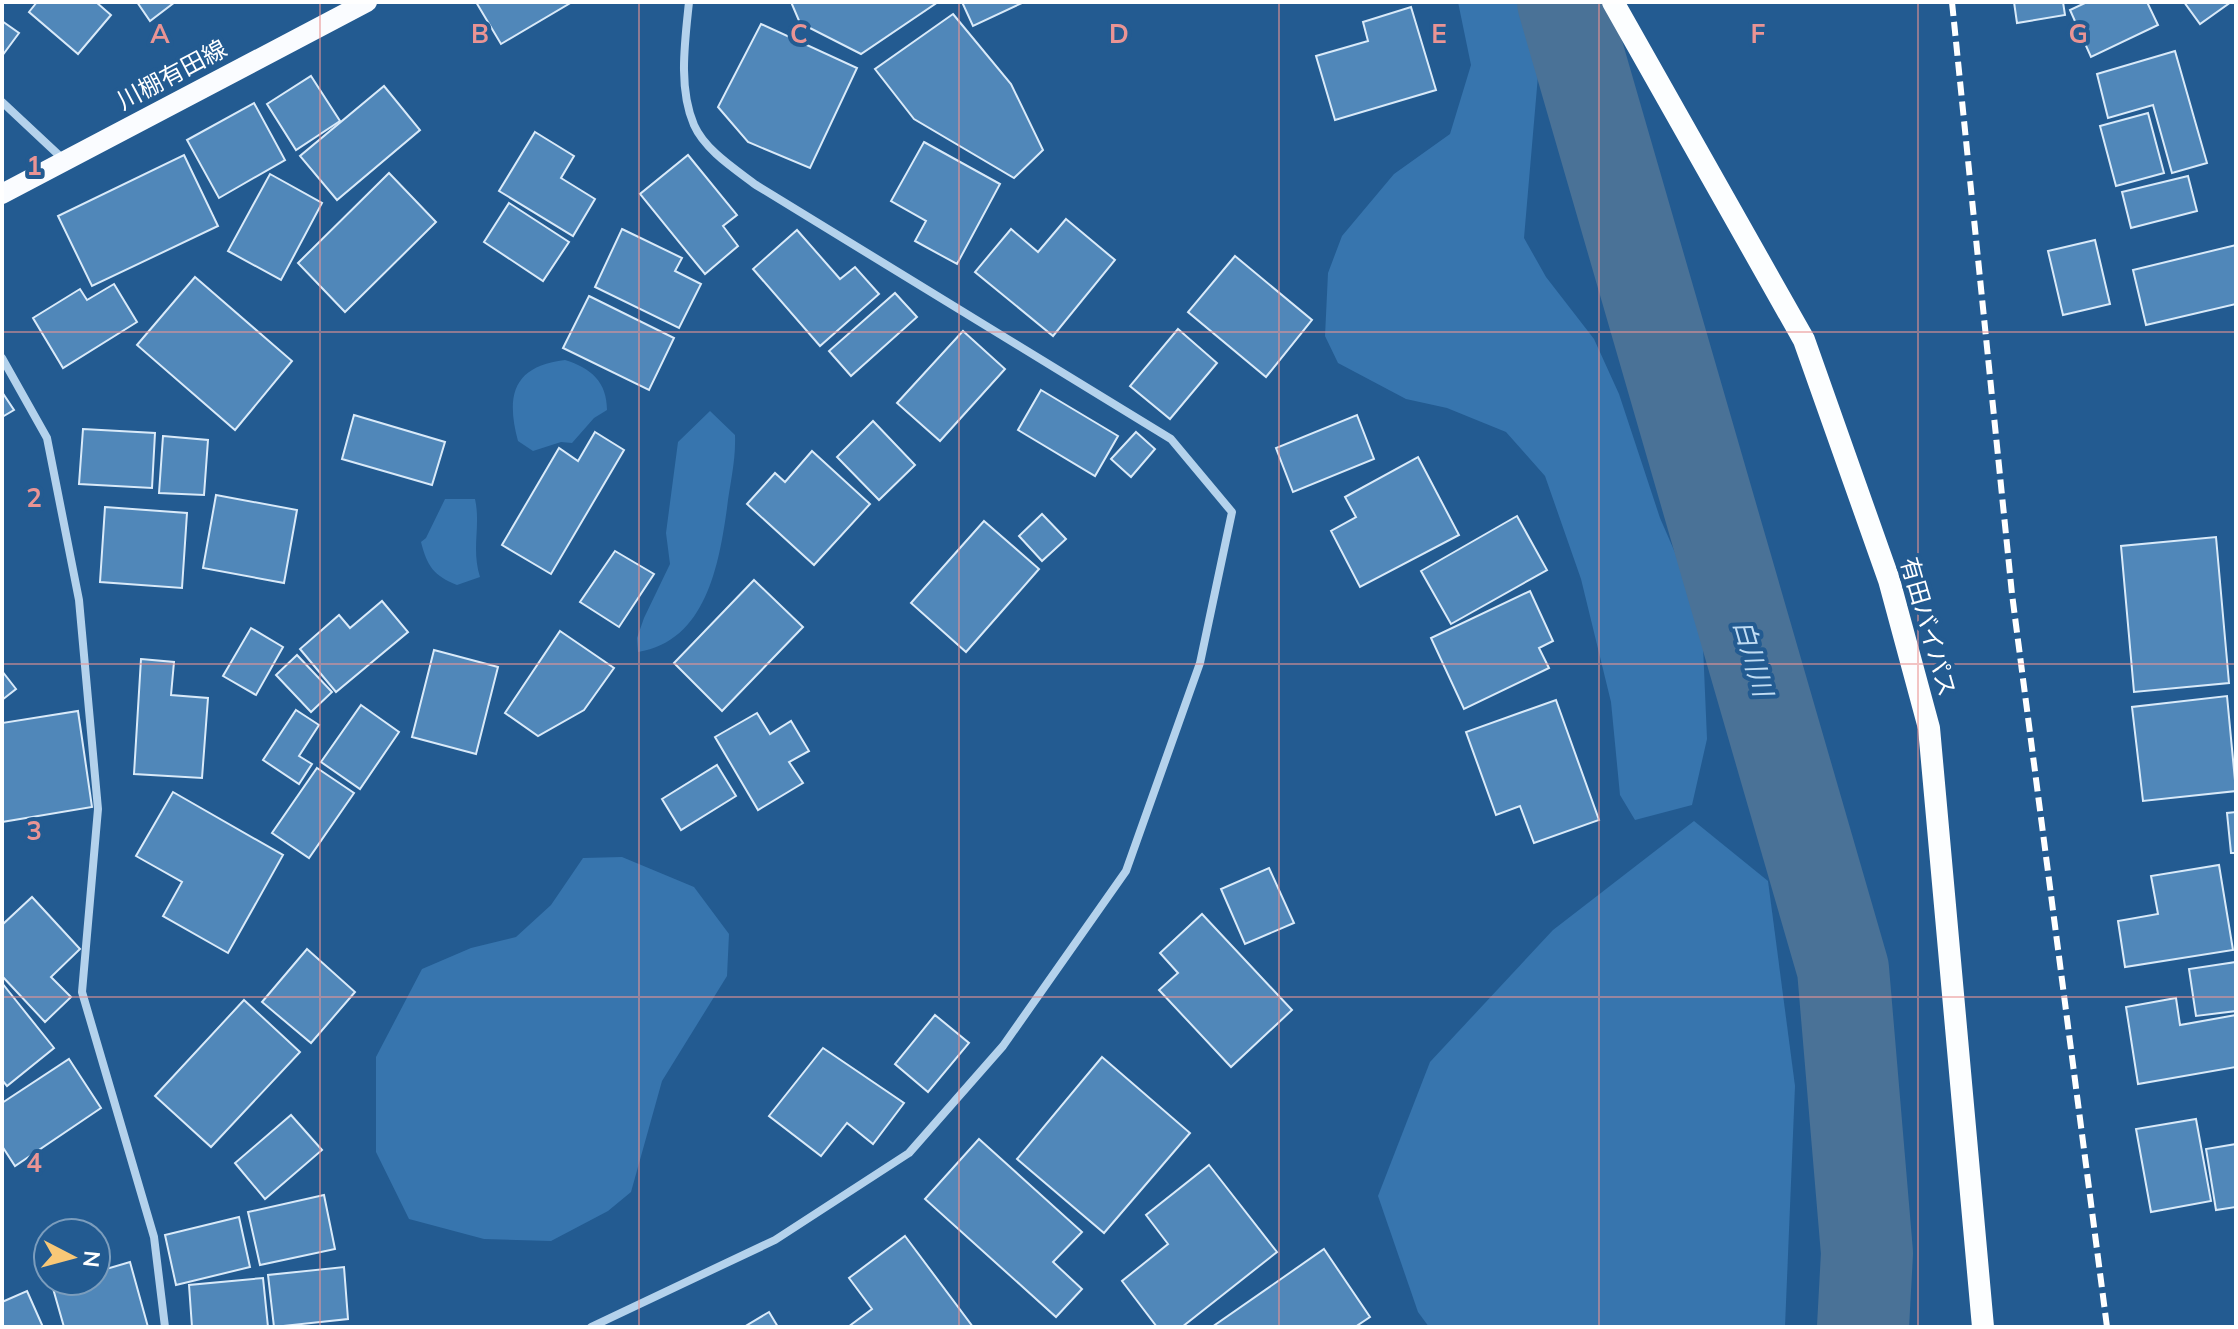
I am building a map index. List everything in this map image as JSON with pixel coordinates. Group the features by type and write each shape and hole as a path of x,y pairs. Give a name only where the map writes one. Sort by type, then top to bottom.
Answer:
{"highway":[{"name":"有田バイパス","path":"1613,2 1804,340 1889,580 1929,728 1983,1327"}],"main road":[{"name":"川棚有田線","path":"2,194 367,2"}],"street":[{"path":"591,1327 775,1240 909,1153 1003,1046 1126,871 1200,663 1232,512 1171,439 756,185 722,159 695,127 686,92 684,46 689,2"},
{"path":"2,102 65,161"},
{"path":"2,358 47,438 79,600 98,809 82,992 154,1237 165,1327"}],"shaded area":[{"path":"1458,2 1524,2 1539,64 1524,238 1546,277 1594,339 1619,394 1660,518 1680,564 1703,646 1707,739 1692,805 1635,820 1620,795 1611,702 1581,579 1545,476 1506,432 1447,408 1406,399 1338,363 1325,336 1328,273 1342,236 1394,174 1450,134 1471,65"},
{"path":"565,360 583,367 596,378 604,392 607,410 594,418 572,443 561,442 533,451 518,441 514,424 514,396 518,385 535,368"},
{"path":"710,411 735,435 724,530 713,576 694,617 679,633 661,645 638,652 637,638 644,618 670,564 666,533 678,442"},
{"path":"445,499 475,499 477,509 476,557 480,577 457,585 433,569 421,542 426,538"},
{"path":"1694,821 1768,881 1795,1086 1785,1327 1429,1327 1418,1312 1378,1196 1430,1062 1553,930"},
{"path":"622,857 694,887 729,934 727,976 662,1081 631,1192 608,1211 551,1241 484,1239 409,1219 376,1152 376,1057 422,969 471,948 516,937 551,905 583,858"}],"building":[{"path":"37,2 96,2 111,15 78,54 29,12"},
{"path":"137,2 175,2 150,21"},
{"path":"476,2 572,2 501,44"},
{"path":"791,2 938,2 861,54 800,23"},
{"path":"962,2 1024,2 973,26"},
{"path":"2014,2 2063,2 2065,15 2017,23"},
{"path":"2087,2 2147,2 2158,25 2091,57 2070,10"},
{"path":"2184,2 2231,2 2200,24"},
{"path":"1411,7 1436,90 1335,120 1316,56 1368,41 1363,22"},
{"path":"953,14 1011,84 1043,150 1014,178 914,119 875,69"},
{"path":"2,21 19,33 2,56"},
{"path":"761,24 857,68 810,168 748,142 718,107"},
{"path":"2175,51 2207,163 2172,173 2153,105 2108,118 2097,74"},
{"path":"311,76 340,121 296,150 267,104"},
{"path":"384,86 420,130 337,200 300,156"},
{"path":"254,103 285,160 219,198 187,140"},
{"path":"2148,113 2164,173 2116,186 2100,126"},
{"path":"535,132 574,156 561,178 595,199 573,236 499,191"},
{"path":"924,142 1000,184 957,264 915,241 926,221 891,201"},
{"path":"184,155 218,226 92,286 58,216"},
{"path":"688,155 737,215 723,226 738,246 705,274 640,194"},
{"path":"389,173 436,222 345,312 298,263"},
{"path":"270,174 322,203 281,280 228,251"},
{"path":"2188,176 2197,211 2131,228 2122,192"},
{"path":"509,203 569,242 543,281 484,242"},
{"path":"1066,219 1115,260 1053,336 975,272 1011,229 1038,252"},
{"path":"622,229 682,258 675,271 701,284 679,328 595,287"},
{"path":"797,230 840,279 855,267 879,294 820,346 753,269"},
{"path":"2095,240 2110,304 2063,315 2048,251"},
{"path":"2236,245 2236,304 2146,325 2133,270"},
{"path":"1235,256 1312,320 1266,377 1188,312"},
{"path":"195,277 292,361 235,430 137,345"},
{"path":"114,284 137,322 63,368 33,318 80,289 87,300"},
{"path":"895,293 917,317 851,376 829,351"},
{"path":"589,296 674,338 649,390 563,348"},
{"path":"1178,329 1217,363 1170,419 1130,386"},
{"path":"963,331 1005,369 940,441 897,403"},
{"path":"1041,390 1118,436 1095,476 1018,430"},
{"path":"2,392 14,410 2,417"},
{"path":"354,415 445,442 432,485 342,459"},
{"path":"1357,415 1374,459 1293,492 1276,448"},
{"path":"873,421 915,465 879,500 837,457"},
{"path":"83,429 155,433 152,488 79,484"},
{"path":"595,432 624,450 551,574 502,545 559,448 578,461"},
{"path":"1136,432 1155,449 1131,477 1111,459"},
{"path":"163,436 208,440 204,495 159,493"},
{"path":"812,451 870,504 814,565 747,504 775,473 785,482"},
{"path":"1418,457 1459,535 1360,587 1331,531 1356,517 1345,497"},
{"path":"216,495 297,510 284,583 203,568"},
{"path":"105,507 187,513 182,588 100,582"},
{"path":"1042,514 1066,539 1042,561 1019,536"},
{"path":"1517,516 1547,570 1451,624 1421,571"},
{"path":"984,521 1039,569 966,652 911,603"},
{"path":"2216,537 2229,683 2134,692 2121,546"},
{"path":"615,551 654,574 619,627 580,602"},
{"path":"754,580 803,627 722,711 674,663"},
{"path":"1530,591 1553,641 1539,648 1549,668 1464,709 1431,638"},
{"path":"382,601 408,632 336,692 300,649 339,615 350,628"},
{"path":"251,628 283,647 256,695 223,676"},
{"path":"560,631 614,668 584,710 538,736 505,713"},
{"path":"434,650 498,667 476,754 412,737"},
{"path":"297,655 332,692 311,712 276,675"},
{"path":"141,659 174,662 171,695 208,698 202,778 134,774"},
{"path":"2,671 16,689 2,700"},
{"path":"2227,696 2236,791 2143,801 2132,707"},
{"path":"1556,700 1599,820 1534,843 1520,806 1496,815 1466,732"},
{"path":"361,705 399,732 360,789 321,762"},
{"path":"296,710 319,725 299,756 312,764 299,784 263,760"},
{"path":"78,711 92,807 2,822 2,723"},
{"path":"757,713 770,734 791,721 809,751 789,762 803,783 758,810 715,737"},
{"path":"717,765 736,796 681,830 662,799"},
{"path":"317,768 354,793 309,858 272,833"},
{"path":"173,792 283,855 228,953 163,916 182,882 136,856"},
{"path":"2236,812 2236,853 2231,853 2227,813"},
{"path":"2219,865 2233,950 2125,967 2118,921 2158,914 2151,876"},
{"path":"1269,868 1294,923 1245,944 1221,889"},
{"path":"32,897 80,949 51,977 71,997 45,1022 2,976 2,925"},
{"path":"1202,914 1292,1010 1231,1067 1159,990 1178,973 1160,953"},
{"path":"307,949 355,992 311,1043 262,1002"},
{"path":"2236,962 2236,1011 2196,1016 2189,969"},
{"path":"2,983 54,1048 7,1086 2,1080"},
{"path":"2176,998 2180,1025 2236,1015 2236,1067 2138,1084 2126,1007"},
{"path":"244,1000 300,1052 211,1147 155,1096"},
{"path":"935,1015 969,1043 928,1092 895,1064"},
{"path":"823,1048 904,1103 873,1144 847,1123 821,1156 769,1116"},
{"path":"1102,1057 1190,1133 1104,1233 1017,1159"},
{"path":"69,1059 101,1108 15,1166 2,1146 2,1103"},
{"path":"291,1115 322,1150 265,1199 235,1163"},
{"path":"2196,1119 2211,1201 2151,1212 2136,1129"},
{"path":"979,1139 1082,1232 1053,1262 1082,1289 1056,1317 925,1199"},
{"path":"2236,1144 2236,1207 2216,1210 2206,1149"},
{"path":"1209,1165 1277,1252 1182,1327 1157,1327 1122,1281 1168,1244 1146,1215"},
{"path":"324,1195 335,1249 260,1265 248,1212"},
{"path":"239,1217 250,1267 176,1285 165,1235"},
{"path":"905,1236 973,1327 848,1327 872,1309 849,1278"},
{"path":"1324,1249 1370,1317 1355,1327 1212,1327"},
{"path":"130,1262 148,1327 64,1327 55,1297 112,1297 112,1267"},
{"path":"344,1267 348,1319 274,1327 268,1275"},
{"path":"263,1278 268,1327 192,1327 189,1285"},
{"path":"27,1291 43,1327 2,1327 2,1302"},
{"path":"769,1312 778,1327 744,1327"}],"waterway":[{"name":"白川川","path":"1563,2 1843,969 1867,1253 1863,1327"}],"railway":[{"path":"1952,2 2012,594 2107,1327"}]}
